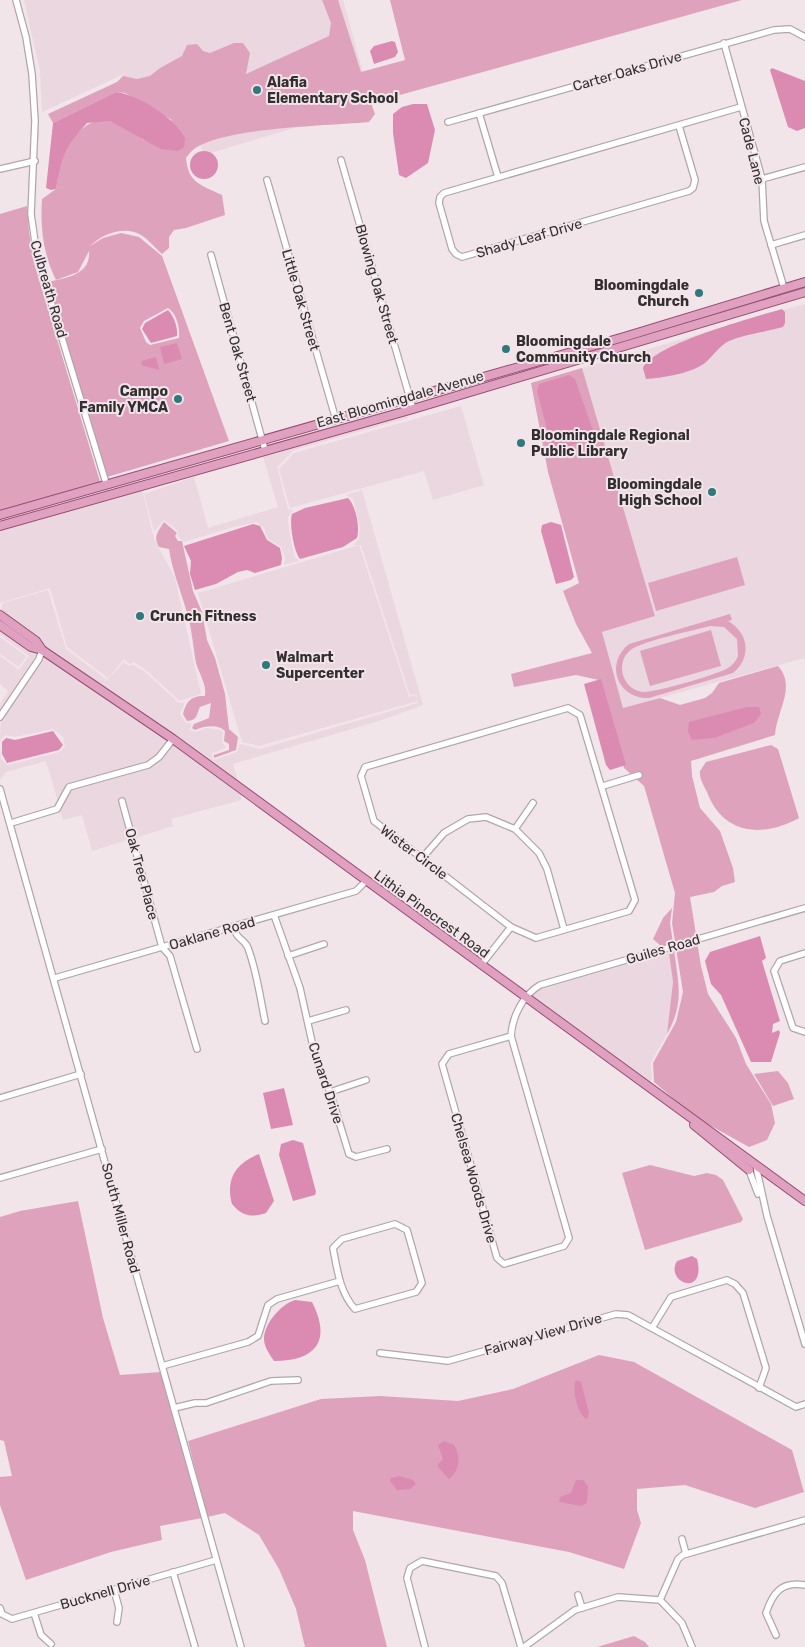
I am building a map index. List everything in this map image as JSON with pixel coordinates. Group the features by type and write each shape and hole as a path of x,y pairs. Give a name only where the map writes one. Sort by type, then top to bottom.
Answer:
{"main road":[{"name":"East Bloomingdale Avenue","path":"0,515 106,483 410,399 805,282"},
{"path":"784,288 787,298"},
{"name":"East Bloomingdale Avenue","path":"0,526 413,409 626,347 805,292"},
{"path":"624,337 626,347"},
{"path":"106,483 110,496"},
{"name":"Lithia Pinecrest Road","path":"0,615 36,640 42,650"},
{"name":"Lithia Pinecrest Road","path":"0,625 31,647 42,650 172,740 687,1115 753,1168 805,1201"}],"street":[{"name":"Culbreath Road","path":"16,0 26,37 32,74 36,121 31,214 37,256 106,483"},
{"name":"Carter Oaks Drive","path":"448,122 774,30 790,29 805,37"},
{"name":"Cade Lane","path":"724,43 762,180 762,207 784,288"},
{"name":"Shady Leaf Drive","path":"680,126 695,180 693,188 689,191 462,257 452,249 441,212 440,197 444,193 741,107"},
{"path":"479,113 498,178"},
{"name":"Blowing Oak Street","path":"340,160 413,409"},
{"path":"0,169 35,161"},
{"path":"762,180 805,167"},
{"name":"Little Oak Street","path":"266,180 336,420"},
{"path":"771,244 805,235"},
{"name":"Bent Oak Street","path":"211,255 265,450"},
{"path":"0,717 39,659 42,650"},
{"name":"Wister Circle","path":"568,708 580,715 603,786 635,900 630,911 536,938 511,927 422,857 374,821 360,776 366,767 568,708"},
{"path":"11,823 57,809 69,787 148,765 159,757 172,740"},
{"path":"603,786 640,775"},
{"name":"South Miller Road","path":"0,789 241,1647"},
{"name":"Oak Tree Place","path":"122,801 162,947 170,956 197,1049"},
{"path":"515,829 533,803"},
{"path":"422,857 444,833 468,819 486,817 515,829 539,853 547,869 564,930"},
{"name":"Oaklane Road","path":"54,978 356,891 366,881"},
{"name":"Guiles Road","path":"526,998 540,985 805,908"},
{"name":"Cunard Drive","path":"274,915 300,988 316,1060 330,1092 348,1154 356,1157 387,1149"},
{"path":"234,927 238,939 248,947 259,985 265,1021"},
{"path":"481,965 511,927"},
{"path":"288,956 324,944"},
{"path":"805,953 780,961 774,972 793,1028 805,1032"},
{"path":"510,1036 512,1021 526,998"},
{"path":"308,1022 346,1010"},
{"name":"Chelsea Woods Drive","path":"510,1036 569,1238 564,1246 504,1264 497,1258 442,1064 449,1054 510,1036"},
{"path":"0,1098 81,1074"},
{"path":"330,1092 366,1080"},
{"path":"0,1178 102,1149"},
{"path":"753,1168 805,1344"},
{"path":"395,1224 407,1230 422,1283 416,1292 355,1309 348,1302 340,1281 333,1248 342,1239 395,1224"},
{"path":"652,1328 671,1297 727,1280 735,1284 743,1293 766,1368 759,1388"},
{"path":"162,1366 248,1342 258,1336 268,1305 277,1299 340,1281"},
{"name":"Fairway View Drive","path":"380,1353 448,1361 616,1314 628,1315 796,1407 805,1404"},
{"path":"174,1408 195,1403 206,1403 271,1381 298,1380"},
{"path":"660,1600 678,1559 686,1554 805,1520"},
{"path":"682,1539 686,1554"},
{"name":"Bucknell Drive","path":"0,1608 6,1618 12,1619 216,1560"},
{"path":"425,1647 407,1578 410,1568 422,1561 496,1576 502,1584 523,1647 575,1610 618,1597 660,1600 682,1623 692,1647"},
{"path":"173,1572 196,1647"},
{"path":"776,1635 766,1613 770,1599 779,1589 793,1583 805,1585"},
{"path":"114,1590 120,1608 117,1622"},
{"path":"578,1595 582,1608"},
{"path":"34,1612 41,1635 51,1644"}],"shaded area":[{"name":"Alafia Elementary School","path":"24,0 343,0 372,105 204,155 192,117 122,75 42,112 40,71"},
{"path":"322,0 338,0 361,72 405,60 390,0 742,0 371,103 375,114 369,122 256,131 213,140 196,148 186,158 190,173 197,182 222,195 225,215 174,230 169,237 169,248 162,254 144,237 128,231 114,232 101,238 90,246 103,238 121,233 139,237 162,256 229,441 107,477 48,282 69,277 81,271 86,266 89,251 78,272 56,280 43,240 42,199 56,189 64,151 84,127 101,120 109,121 126,128 144,140 172,120 125,93 116,92 53,123 48,114 117,82 123,76 137,79 150,76 182,56 187,45 197,44 203,51 210,53 234,43 243,43 250,53 246,74 329,36 331,23","holes":["168,308 177,322 179,338 150,345 146,342 140,328 144,321"]},
{"path":"392,41 395,42 398,52 395,57 374,64 370,51 374,46"},
{"path":"772,68 805,81 805,128 797,131 788,127 770,70"},
{"path":"116,92 135,98 165,115 185,138 184,147 178,151 161,149 110,121 87,123 65,153 56,189 46,188 53,123"},
{"path":"413,104 427,104 435,130 428,163 406,178 399,175 393,133 393,114 402,107"},
{"path":"204,151 214,155 218,165 214,175 204,179 194,175 190,165 194,155"},
{"path":"27,206 34,263 101,485 0,513 0,214"},
{"name":"Bloomingdale High School","path":"805,304 805,658 623,708 602,632 655,616 582,368"},
{"path":"782,309 785,312 783,327 729,341 701,366 694,369 669,376 646,379 643,368 651,359 665,350 706,332"},
{"path":"168,310 175,322 177,336 151,343 142,329 145,323"},
{"path":"177,343 182,359 164,364 160,347"},
{"path":"156,357 159,370 141,365 142,361"},
{"path":"582,368 655,616 602,632 623,708 660,698 680,705 705,698 712,693 719,683 778,666 786,682 786,691 775,735 691,761 692,776 700,808 720,831 733,868 735,882 722,886 714,892 690,897 701,966 708,994 736,1038 746,1064 771,1104 775,1123 767,1140 749,1147 695,1117 654,1082 653,1063 676,1022 683,992 672,923 675,893 644,786 624,768 599,680 576,675 514,687 511,674 592,653 576,624 563,591 579,583 548,472 531,383"},
{"path":"569,375 575,379 594,433 590,438 557,451 552,448 537,391 539,384"},
{"path":"461,406 484,485 433,500 424,471 290,508 279,469 294,453"},
{"path":"407,416 408,418 294,450 277,467 288,509 293,510 288,517 288,523 294,556 299,561 284,565 285,558 281,547 268,539 264,528 257,522 184,542 178,536 178,531 164,520 154,531 144,494 194,477 208,528 278,507 263,457"},
{"path":"142,489 154,539 175,578 201,694 180,701 146,670 134,662 130,664 124,659 108,678 67,647 50,588 0,603 0,529"},
{"path":"362,490 423,705 379,721 233,764 239,785 45,649 37,638 0,610 3,603 48,590 66,649 107,680 124,662 129,666 134,665 145,672 179,703 185,702 180,714 186,723 191,723 190,730 196,732 206,728 223,732 222,742 226,748 212,753 214,760 237,752 240,744 260,749 418,703 417,694 410,695 361,545 353,545 359,539 360,527 353,499 346,495"},
{"path":"348,498 357,517 357,538 343,547 300,559 293,538 292,514 305,508"},
{"path":"164,522 177,533 175,536 178,541 182,541 193,591 202,612 207,640 215,658 225,694 229,729 238,737 236,750 214,758 214,755 229,750 229,744 224,741 225,731 219,727 202,727 195,730 192,728 194,724 209,718 211,703 200,707 193,720 187,721 183,714 190,700 205,696 205,692 204,683 196,663 189,619 174,573 169,549 159,547 156,540 157,534"},
{"path":"551,522 561,525 574,577 571,580 556,584 541,531 542,525"},
{"path":"253,524 260,526 267,540 280,548 281,565 255,573 247,570 238,572 216,584 195,590 190,574 191,561 184,546"},
{"path":"359,545 409,697 416,695 418,701 259,746 242,742 198,593"},
{"path":"737,557 745,585 656,611 648,583"},
{"path":"730,614 732,620 728,621 740,632 746,646 743,660 733,673 649,698 638,697 629,693 622,687 618,679 617,661 621,652 629,644","holes":["710,626 724,627 737,639 738,656 728,668 686,683 649,692 636,690 626,681 623,674 623,660 632,649 658,639"]},
{"path":"0,628 38,652 0,711 0,704 8,691 0,684 0,656 19,670 29,656 0,635"},
{"path":"711,630 721,666 650,686 640,651"},
{"path":"0,637 26,656 19,667 0,654"},
{"path":"43,654 169,740 157,755 147,763 68,784 58,802 46,761 6,772 0,780 0,744 1,759 8,765 60,752 65,746 64,738 53,729 15,737 5,735 0,741 1,720"},
{"path":"601,679 626,765 610,770 606,765 584,684"},
{"path":"747,707 759,707 761,714 754,723 714,738 692,740 688,732 689,722"},
{"path":"53,731 63,745 59,750 7,763 2,754 2,742 6,738 15,740"},
{"path":"173,743 241,793 241,800 171,819 173,826 135,838 124,798 119,799 130,839 92,851 82,815 63,820 60,810 71,789 149,768 160,759"},
{"path":"771,745 778,749 799,818 772,828 746,829 723,817 714,806 702,782 700,771 706,762"},
{"path":"672,908 670,923 673,943 662,947 653,939 663,918"},
{"path":"760,936 766,958 762,961 780,1021 773,1024 772,1033 779,1030 780,1033 771,1062 751,1062 721,995 711,984 705,961 710,952"},
{"path":"674,949 679,992 673,1023 667,1034 673,982 669,953 667,951"},
{"path":"667,951 669,953 673,982 667,1034 651,1062 652,1080 647,1083 530,998 541,988"},
{"path":"778,1071 788,1083 794,1099 773,1106 754,1074"},
{"path":"284,1088 293,1125 271,1129 263,1093"},
{"path":"293,1140 303,1143 316,1192 315,1195 293,1201 279,1155 281,1144"},
{"path":"259,1154 274,1201 266,1213 251,1216 239,1211 232,1204 230,1187 234,1173 239,1167"},
{"path":"650,1165 694,1176 707,1173 716,1175 723,1180 743,1219 741,1222 645,1250 622,1173"},
{"path":"78,1201 103,1318 120,1375 161,1372 202,1518 160,1526 162,1540 111,1552 26,1580 0,1505 0,1477 12,1476 4,1441 0,1440 0,1217 20,1211"},
{"path":"692,1256 697,1259 698,1271 696,1279 692,1283 686,1283 676,1275 675,1269 677,1261"},
{"path":"295,1300 312,1302 318,1316 320,1338 310,1353 289,1360 274,1361 265,1345 264,1339 267,1327 279,1310"},
{"path":"599,1355 634,1362 792,1450 804,1492 755,1508 685,1485 637,1489 637,1510 641,1523 624,1569 569,1552 353,1511 353,1530 365,1560 387,1647 305,1647 296,1609 279,1569 259,1535 225,1513 207,1517 188,1441 321,1399 380,1396 458,1401 513,1389"},
{"path":"576,1380 581,1382 589,1413 587,1419 583,1417 576,1401"},
{"path":"444,1441 454,1445 458,1454 457,1468 449,1479 438,1467 438,1464 443,1459 438,1445"},
{"path":"399,1476 413,1480 416,1484 410,1489 397,1490 390,1481 391,1478"},
{"path":"576,1480 583,1480 588,1486 587,1503 581,1506 559,1502 560,1497 571,1493"},
{"path":"634,1636 645,1642 649,1647 597,1647"}],"place":[{"name":"Alafia Elementary School","path":"257,90"},
{"name":"Bloomingdale Church","path":"699,293"},
{"name":"Bloomingdale Community Church","path":"506,349"},
{"name":"Campo Family YMCA","path":"178,399"},
{"name":"Bloomingdale Regional Public Library","path":"521,443"},
{"name":"Bloomingdale High School","path":"712,492"},
{"name":"Crunch Fitness","path":"140,616"},
{"name":"Walmart Supercenter","path":"266,665"}]}
